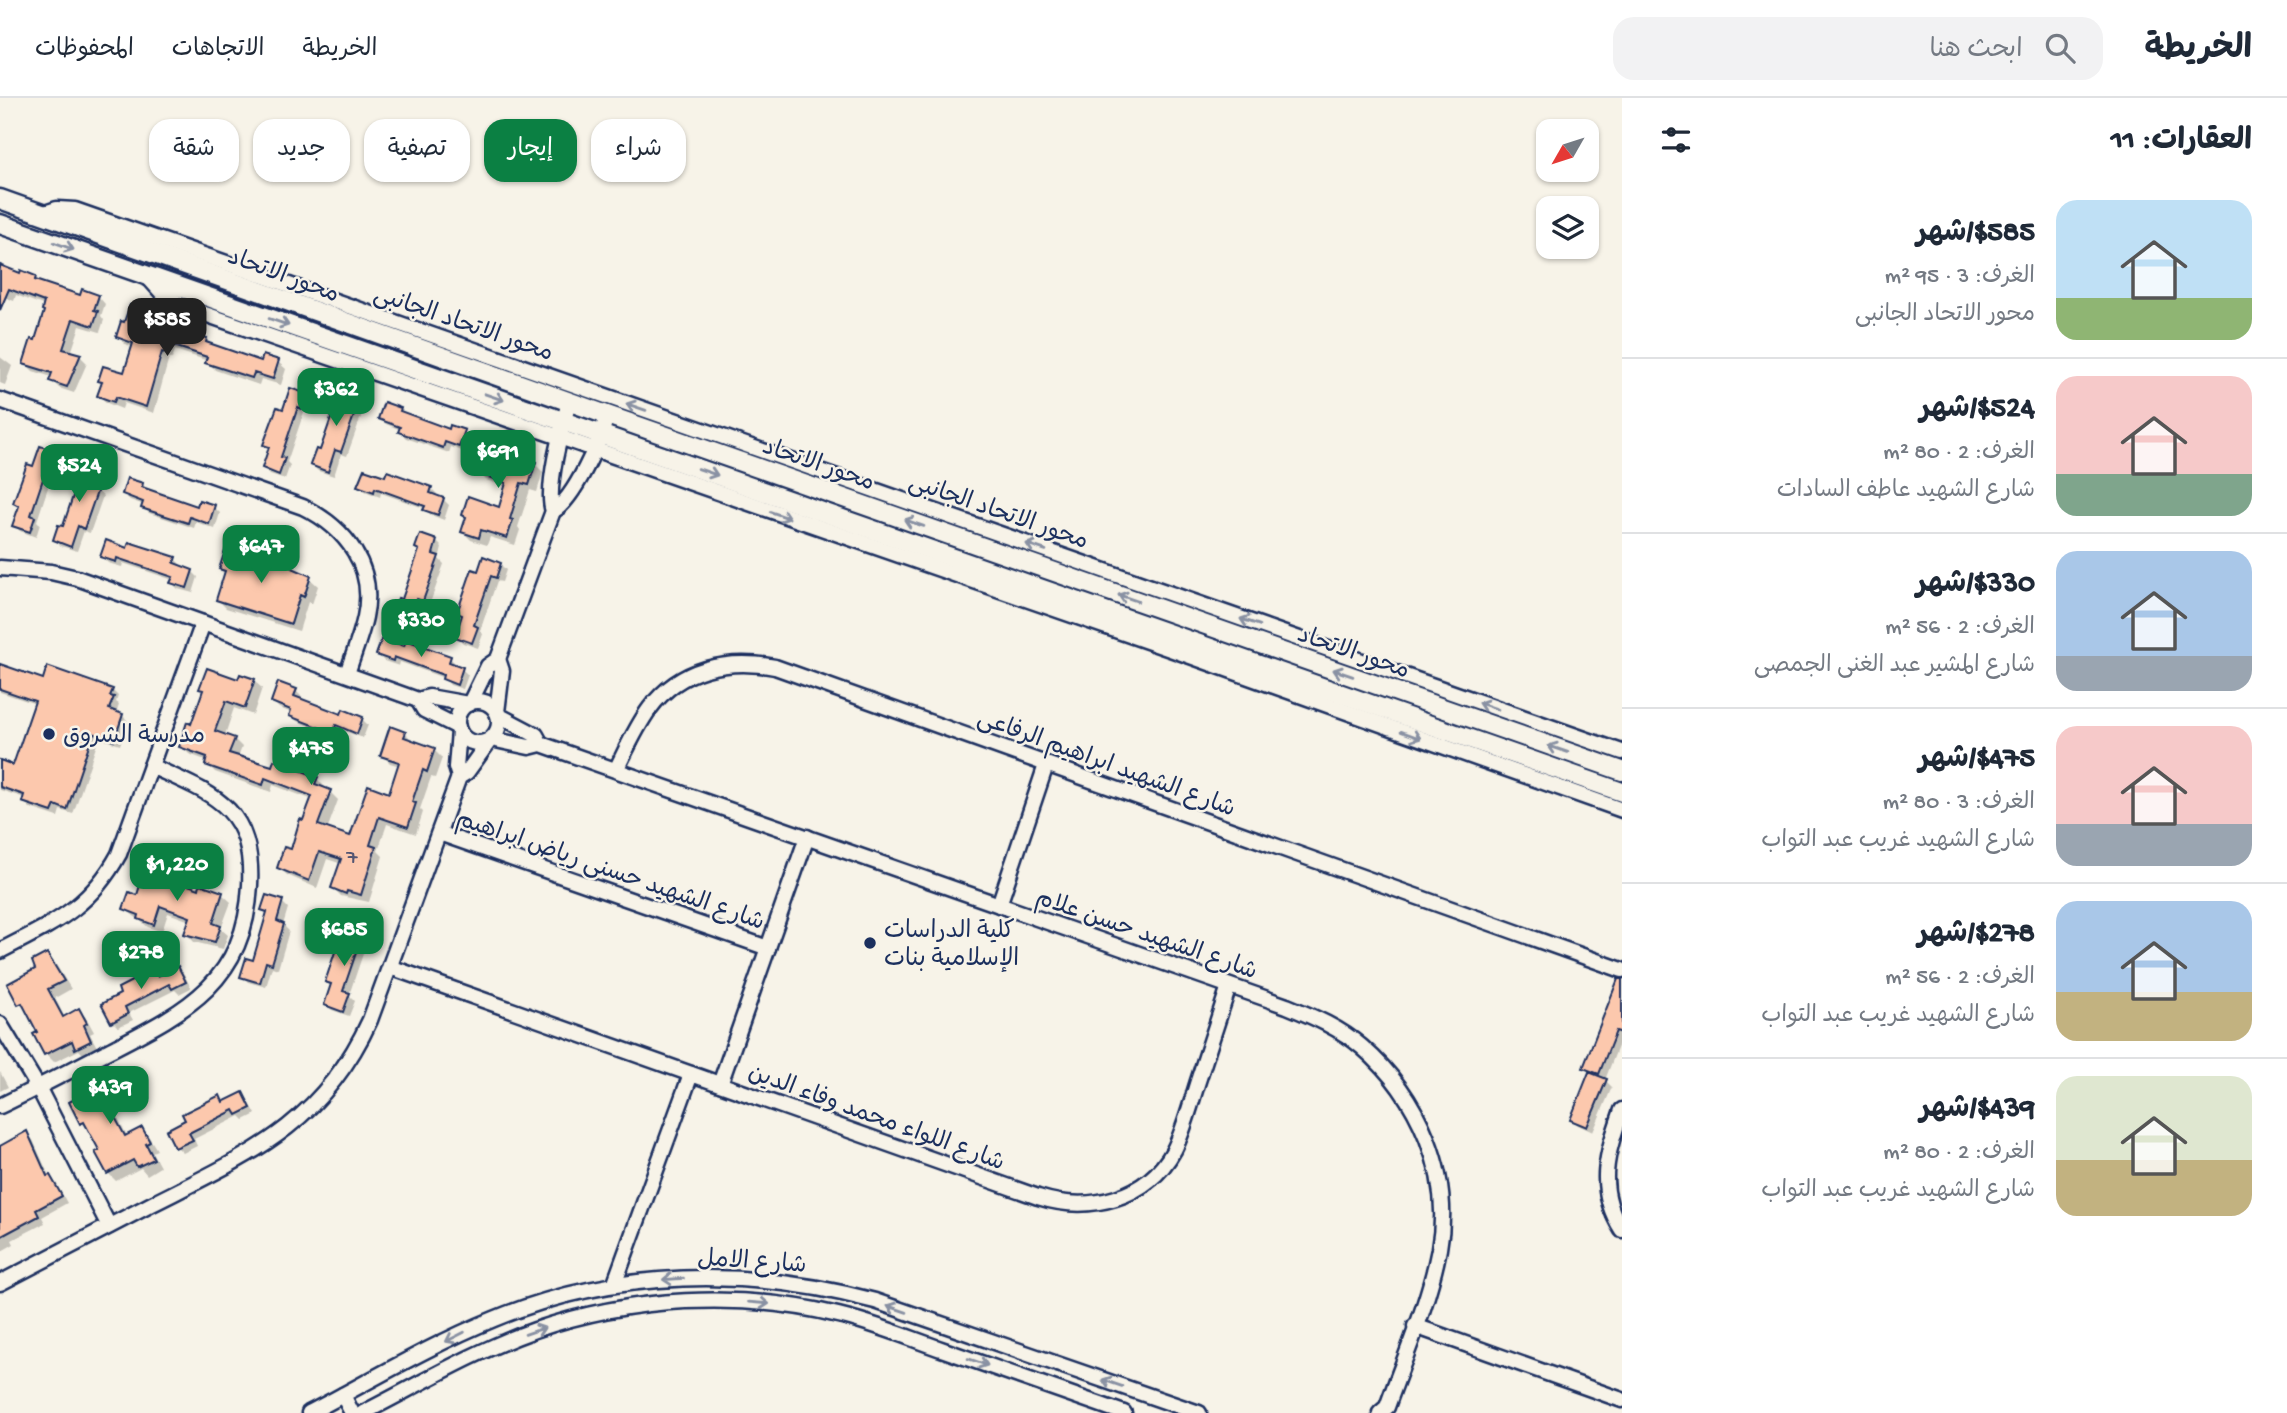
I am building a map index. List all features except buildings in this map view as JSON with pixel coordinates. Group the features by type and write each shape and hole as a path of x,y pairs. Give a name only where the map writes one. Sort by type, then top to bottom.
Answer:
{"street":[{"name":"محور الاتحاد","path":"0,199 569,402 1619,761"},
{"name":"محور الاتحاد الجانبى","path":"42,214 57,209 75,210 1619,761"},
{"path":"34,235 42,214"},
{"name":"محور الاتحاد","path":"0,224 147,275 561,430 1615,789"},
{"path":"0,400 303,507 336,527 349,542 358,559 365,577 367,596 365,616 347,674"},
{"path":"553,511 550,498 561,430 569,402"},
{"path":"0,1283 262,1147 307,1112 327,1091 359,1045 459,777 456,767 460,711 469,703 488,666 498,659 553,511 562,504 599,443 607,415"},
{"path":"599,443 1622,810"},
{"path":"0,568 38,570 77,578 418,700 429,697 469,703 485,702 497,714"},
{"path":"0,951 63,917 89,897 119,854 203,623"},
{"path":"459,777 467,772 499,725 497,714 502,671 498,659"},
{"name":"شارع الشهيد ابراهيم الرفاعى","path":"616,770 638,727 662,694 695,672 715,666 755,663 775,667 1622,970"},
{"path":"418,700 424,710 458,729 462,736 472,742 490,739"},
{"name":"شارع الشهيد حسن علام","path":"497,714 536,735 541,744"},
{"name":"شارع الشهيد حسن علام","path":"490,739 528,747 541,744 807,837 1305,1013 1338,1030 1361,1046 1399,1087 1426,1136 1435,1163 1441,1218 1435,1264 1386,1411"},
{"path":"1615,789 1619,761"},
{"path":"999,905 1046,765"},
{"path":"0,1106 141,1035 197,1000 209,989 229,960 242,930 249,898 250,865 244,834 228,808 207,792 151,766"},
{"name":"شارع الشهيد حسنى رياض ابراهيم","path":"439,833 768,947"},
{"path":"720,1084 807,837"},
{"name":"شارع اللواء محمد وفاء الدين","path":"390,967 1054,1202 1071,1205 1105,1202 1136,1189 1162,1167 1180,1138 1229,986"},
{"path":"0,1024 38,1087 109,1226"},
{"path":"614,1285 691,1074"},
{"path":"1622,1110 1606,1158 1605,1176 1612,1211 1622,1230"},
{"name":"شارع الامل","path":"309,1413 469,1330 554,1298 614,1285 672,1278 731,1277 818,1287 875,1301 1199,1413"},
{"name":"شارع الامل","path":"363,1413 480,1353 537,1330 626,1308 718,1300 779,1304 839,1315 1124,1413"},
{"path":"1415,1326 1622,1400"},
{"path":"343,1395 352,1413"}],"place":[{"name":"مدرسة الشروق","path":"49,734"},
{"name":"كلية الدراسات الإسلامية بنات","path":"870,943"}]}
